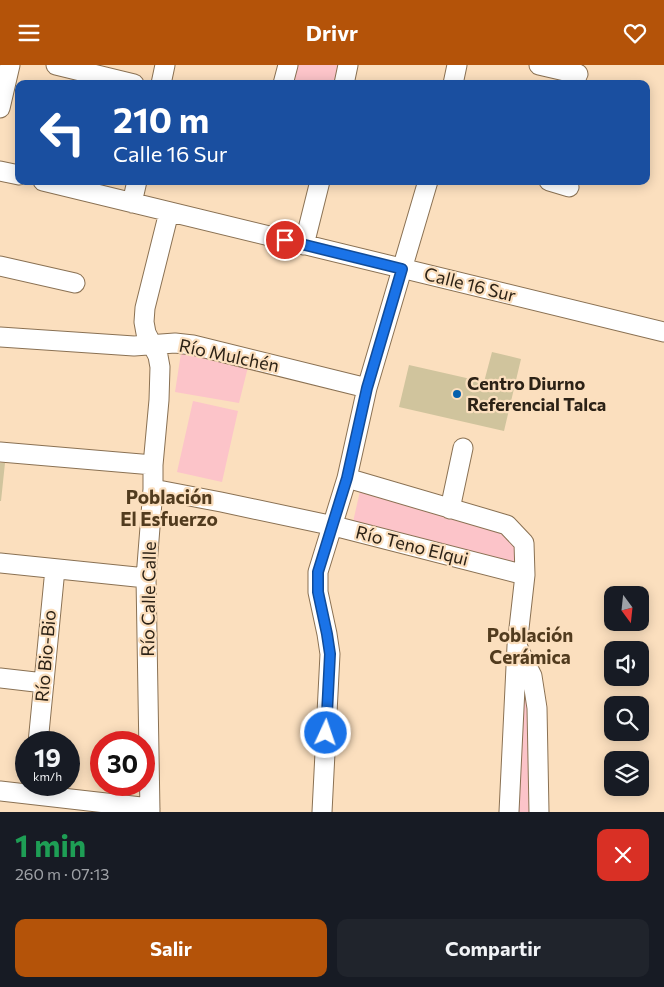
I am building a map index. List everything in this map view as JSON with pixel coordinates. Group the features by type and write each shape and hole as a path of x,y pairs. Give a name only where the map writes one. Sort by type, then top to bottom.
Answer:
{"street":[{"path":"0,108 10,65"},
{"path":"56,65 118,80"},
{"path":"162,80 165,65"},
{"path":"284,80 288,65"},
{"path":"345,80 348,65"},
{"path":"454,80 457,65"},
{"path":"539,65 578,74"},
{"path":"0,171 15,174"},
{"name":"Calle 16 Sur","path":"59,185 664,332"},
{"path":"132,203 136,185"},
{"path":"304,245 319,185"},
{"path":"322,812 330,654 318,592 318,572 334,526 367,388 427,185"},
{"path":"562,185 568,187"},
{"name":"Río Calle Calle","path":"150,810 146,578 160,367 158,356 146,333 144,322 145,308 169,212"},
{"path":"0,266 76,283"},
{"name":"Río Mulchén","path":"0,337 134,346 175,343 193,345 367,388"},
{"path":"450,509 463,449"},
{"path":"0,452 153,465"},
{"path":"347,478 507,525 524,543 524,575 517,647 508,812"},
{"name":"Río Teno Elqui","path":"153,489 334,526 524,575"},
{"path":"0,563 146,578"},
{"name":"Río Bio-Bio","path":"39,731 55,569"},
{"path":"517,647 532,676 537,708 539,812"},
{"path":"0,678 44,683"},
{"path":"0,791 33,797 150,810"}],"shaded area":[{"path":"295,65 344,65 340,80 292,80"},
{"path":"181,353 248,367 239,403 175,392"},
{"path":"193,401 238,411 222,482 177,472"},
{"path":"360,491 507,535 514,542 520,564 353,522"},
{"path":"520,660 529,680 533,812 511,812"}],"building":[{"name":"Centro Diurno Referencial Talca","path":"492,352 521,359 504,431 399,407 409,365 484,382"},
{"path":"0,463 5,463 1,501 0,501"}],"place":[{"name":"Centro Diurno Referencial Talca","path":"457,394"}],"district":[{"name":"Población El Esfuerzo","path":"169,508"},
{"name":"Población Cerámica","path":"530,646"}],"route":[{"path":"285,240 402,269 367,388 334,526 318,572 318,592 330,654 326,733"}]}
